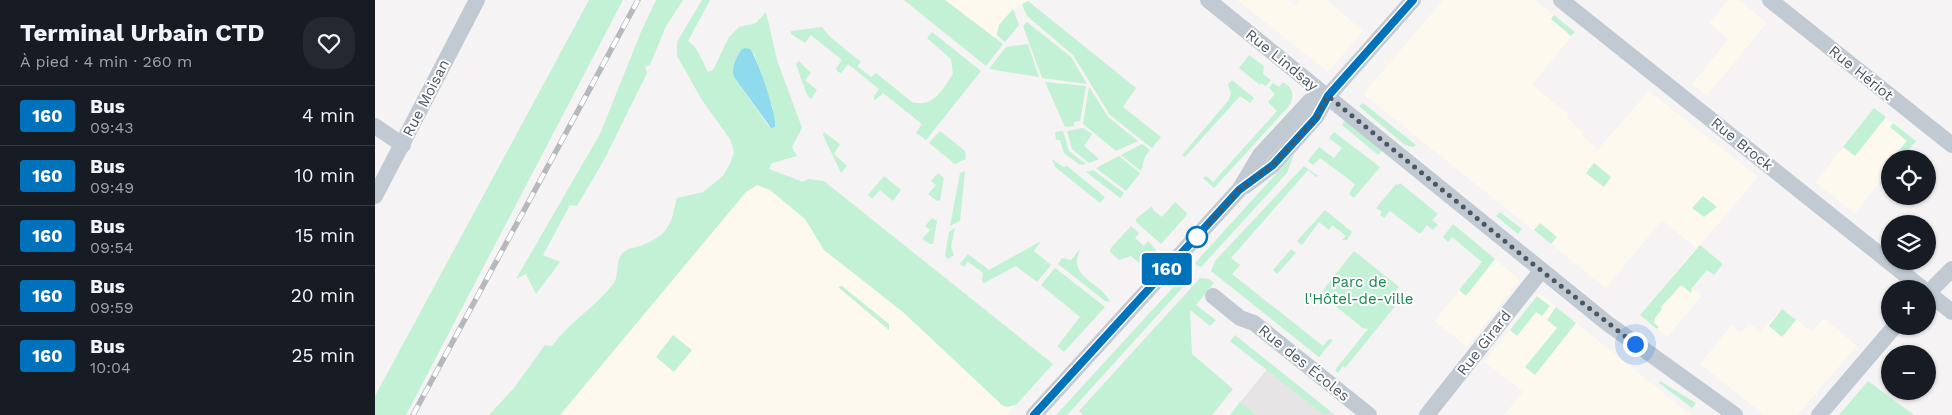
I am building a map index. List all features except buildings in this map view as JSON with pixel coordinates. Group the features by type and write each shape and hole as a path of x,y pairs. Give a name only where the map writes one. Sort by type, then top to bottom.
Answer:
{"street":[{"name":"Rue Moisan","path":"375,196 477,0"},
{"name":"Rue Lindsay","path":"1208,0 1541,271 1624,336 1735,415"},
{"path":"1034,415 1239,190 1273,165 1316,118 1328,96 1413,0"},
{"name":"Rue Brock","path":"1561,0 1912,280"},
{"name":"Rue Hériot","path":"1770,0 1952,145"},
{"path":"375,126 403,145"},
{"path":"1936,284 1952,269"},
{"name":"Rue Girard","path":"1427,415 1541,271"},
{"name":"Rue des Écoles","path":"1213,296 1240,318 1254,323 1369,415"},
{"name":"Rue Brock","path":"1936,299 1952,312"},
{"path":"1819,415 1887,335"}],"shaded area":[{"path":"945,0 1029,0 1013,9 999,25 995,38"},
{"path":"1237,0 1288,0 1296,6 1300,0 1327,0 1363,31 1328,72"},
{"path":"1443,0 1535,0 1575,32 1532,85 1569,115 1567,118 1583,132 1581,135 1598,149 1649,91 1758,177 1700,245 1723,264 1714,275 1707,270 1692,288 1702,296 1667,337 1640,315 1696,248 1662,220 1606,288 1363,94"},
{"path":"1728,0 1739,0 1767,23 1707,96 1692,84 1728,39 1709,23"},
{"path":"1874,108 1916,141 1908,150 1881,150 1881,180 1855,214 1815,182"},
{"path":"757,185 770,190 805,219 824,250 903,312 1002,405 1007,407 1016,405 1007,415 560,415 746,192"},
{"path":"1489,254 1519,281 1467,347 1434,321"},
{"path":"1539,293 1691,415 1504,415 1523,392 1484,362"},
{"path":"1782,309 1812,332 1824,318 1857,346 1797,415 1764,415 1700,364 1731,325 1741,333 1749,323 1760,332"},
{"path":"1271,364 1335,415 1230,415"}],"green space":[{"path":"589,0 623,0 406,415 375,415 375,396"},
{"path":"656,0 683,0 666,26 650,65 645,67 647,73 605,158 577,206 570,205 543,255 560,262 536,294 526,274 516,279 600,134 641,32"},
{"path":"702,0 710,0 688,41 696,48 708,72 713,70 729,37 739,27 756,23 766,12 777,60 802,128 792,147 797,156 772,163 769,169 803,182 808,179 824,181 1053,364 1016,405 1007,407 1002,405 903,312 824,250 805,219 770,190 757,185 746,192 560,415 489,415 514,388 545,345 552,346 566,329 607,292 616,279 618,262 622,254 627,250 659,237 670,222 677,198 703,192 723,176 730,164 734,152 730,139 702,100 677,56 677,42","holes":["754,54 773,109 770,128 734,77"]},
{"path":"904,0 945,0 1003,44 986,66"},
{"path":"1028,1 1136,88 1123,107 1161,137 1152,148 1110,115 1073,55 1027,16 1022,4"},
{"path":"1013,9 1019,25 1005,42 997,35 999,25"},
{"path":"1554,15 1575,32 1571,36 1551,19"},
{"path":"1027,22 1071,57 1087,84 1042,78 1023,26"},
{"path":"822,27 829,36 861,62 857,66 871,77 876,73 912,102 920,103 932,100 953,74 951,59 927,38 932,32 981,71 926,140 916,133 922,124 883,93 874,101 874,96 879,89 848,64 841,73 838,72 836,69 842,60 811,35 805,43 791,34 791,31"},
{"path":"1028,44 1039,77 989,69 1006,47"},
{"path":"1249,55 1264,66 1263,74 1271,80 1266,86 1261,83 1260,85 1239,68"},
{"path":"799,61 811,73 805,80 817,90 811,99 807,95 796,64"},
{"path":"1232,80 1254,98 1250,103 1240,96 1185,157 1182,155 1228,101 1231,94 1228,84"},
{"path":"1045,82 1086,86 1080,121 1074,122 1074,126 1065,127"},
{"path":"1283,82 1292,92 1289,106 1214,188 1203,178 1206,176 1213,182 1277,111 1268,102 1275,94 1269,88 1273,83 1279,87"},
{"path":"1089,87 1109,118 1138,141 1116,151 1083,124"},
{"path":"1363,103 1416,145 1413,147 1405,145 1359,106"},
{"path":"1874,108 1886,117 1855,156 1843,147"},
{"path":"1345,120 1382,151 1378,155 1342,125"},
{"path":"1893,123 1916,141 1908,150 1899,150 1907,141 1890,127"},
{"path":"1083,128 1092,134 1084,146 1099,159 1089,163 1072,149 1067,131"},
{"path":"940,131 965,151 966,159 955,164 929,143"},
{"path":"1063,131 1069,151 1086,164 1080,165 1064,153 1060,140 1056,140 1055,132"},
{"path":"824,132 840,144 834,154 847,166 841,173 823,135"},
{"path":"1334,132 1380,167 1354,198 1349,194 1355,184 1320,158 1313,165 1308,161 1319,147 1334,158 1342,148 1329,138"},
{"path":"1142,144 1150,150 1145,157 1141,171 1121,155"},
{"path":"1294,154 1287,173 1201,267 1198,266 1195,263"},
{"path":"1119,156 1140,173 1126,191 1096,168"},
{"path":"1052,159 1063,167 1067,166 1105,197 1100,203 1055,167"},
{"path":"1594,163 1611,177 1604,187 1586,173"},
{"path":"1304,166 1318,176 1316,177 1308,170 1231,258 1240,265 1232,274 1323,346 1329,339 1333,340 1319,357 1211,271 1215,261"},
{"path":"1093,170 1124,193 1120,198 1086,172"},
{"path":"965,171 960,221 950,226 960,173"},
{"path":"938,173 944,178 940,200 937,201 928,194 936,185 931,181"},
{"path":"884,176 901,190 893,201 880,190 872,199 868,195"},
{"path":"1400,183 1438,214 1432,220 1438,225 1433,230 1427,225 1420,234 1390,211 1384,218 1380,215 1382,212 1376,208 1396,184"},
{"path":"1703,196 1717,207 1704,217 1692,208"},
{"path":"1175,202 1187,213 1186,216 1161,244 1136,222 1136,219 1152,206 1153,210 1162,217"},
{"path":"1325,210 1352,232 1347,240 1342,240 1346,236 1332,225 1329,230 1319,222 1302,245 1297,241"},
{"path":"1500,212 1522,229 1518,234 1496,216"},
{"path":"932,218 937,221 933,244 930,244 922,239 930,230 925,226"},
{"path":"1540,223 1557,237 1551,244 1534,230"},
{"path":"1453,224 1495,259 1466,296 1459,290 1482,262 1452,237 1448,242 1443,237"},
{"path":"1131,226 1139,233 1135,238 1144,246 1148,241 1156,250 1139,263 1131,256 1119,260 1110,252 1110,249"},
{"path":"955,228 951,247 954,255 948,259 945,256 949,232"},
{"path":"1041,241 1034,251 1051,265 1037,282 1016,266 984,283 982,281 983,273 967,261 965,267 960,264 968,254 989,270"},
{"path":"1700,245 1723,264 1714,275 1707,270 1692,288 1691,293 1681,285 1661,307 1662,309 1655,318 1654,323 1659,327 1657,329 1640,315"},
{"path":"1081,248 1077,258 1081,273 1106,295 1110,302 1105,301 1058,264 1062,258 1071,260"},
{"path":"1291,249 1296,253 1277,274 1273,270"},
{"name":"Parc de l'Hôtel-de-ville","path":"1354,251 1399,287 1390,299 1396,305 1345,368 1343,366 1338,373 1335,370 1368,329 1363,328 1320,294"},
{"path":"1055,268 1105,307 1064,352 1057,346 1080,317 1041,285"},
{"path":"1190,269 1194,275 1067,415 1056,415"},
{"path":"1200,278 1209,279 1214,283 1196,305 1216,320 1210,326 1190,310 1192,354 1233,389 1212,415 1083,415 1079,411"},
{"path":"842,286 889,324 889,330 838,287"},
{"path":"1537,296 1550,306 1542,316 1536,312 1517,336 1510,330"},
{"path":"1556,307 1576,323 1535,375 1525,367 1557,328 1547,320"},
{"path":"1782,309 1796,320 1782,337 1769,326"},
{"path":"673,335 692,350 674,372 656,357"},
{"path":"1235,335 1331,412 1324,415 1230,341"},
{"path":"1660,381 1696,403 1692,408 1659,383"},
{"path":"1868,381 1881,391 1881,400 1894,400 1914,415 1839,415"},
{"path":"1240,402 1256,415 1230,415"}],"water":[{"path":"745,48 750,49 762,75 773,111 775,127 771,128 734,77 735,63 741,50"}],"railway":[{"path":"413,415 638,0"}],"bus line":[{"name":"160","path":"1034,415 1239,190 1273,165 1316,118 1328,96 1413,0"}],"route":[{"path":"1197,237 1239,190 1273,165 1316,118 1328,96 1529,261 1635,344"}]}
